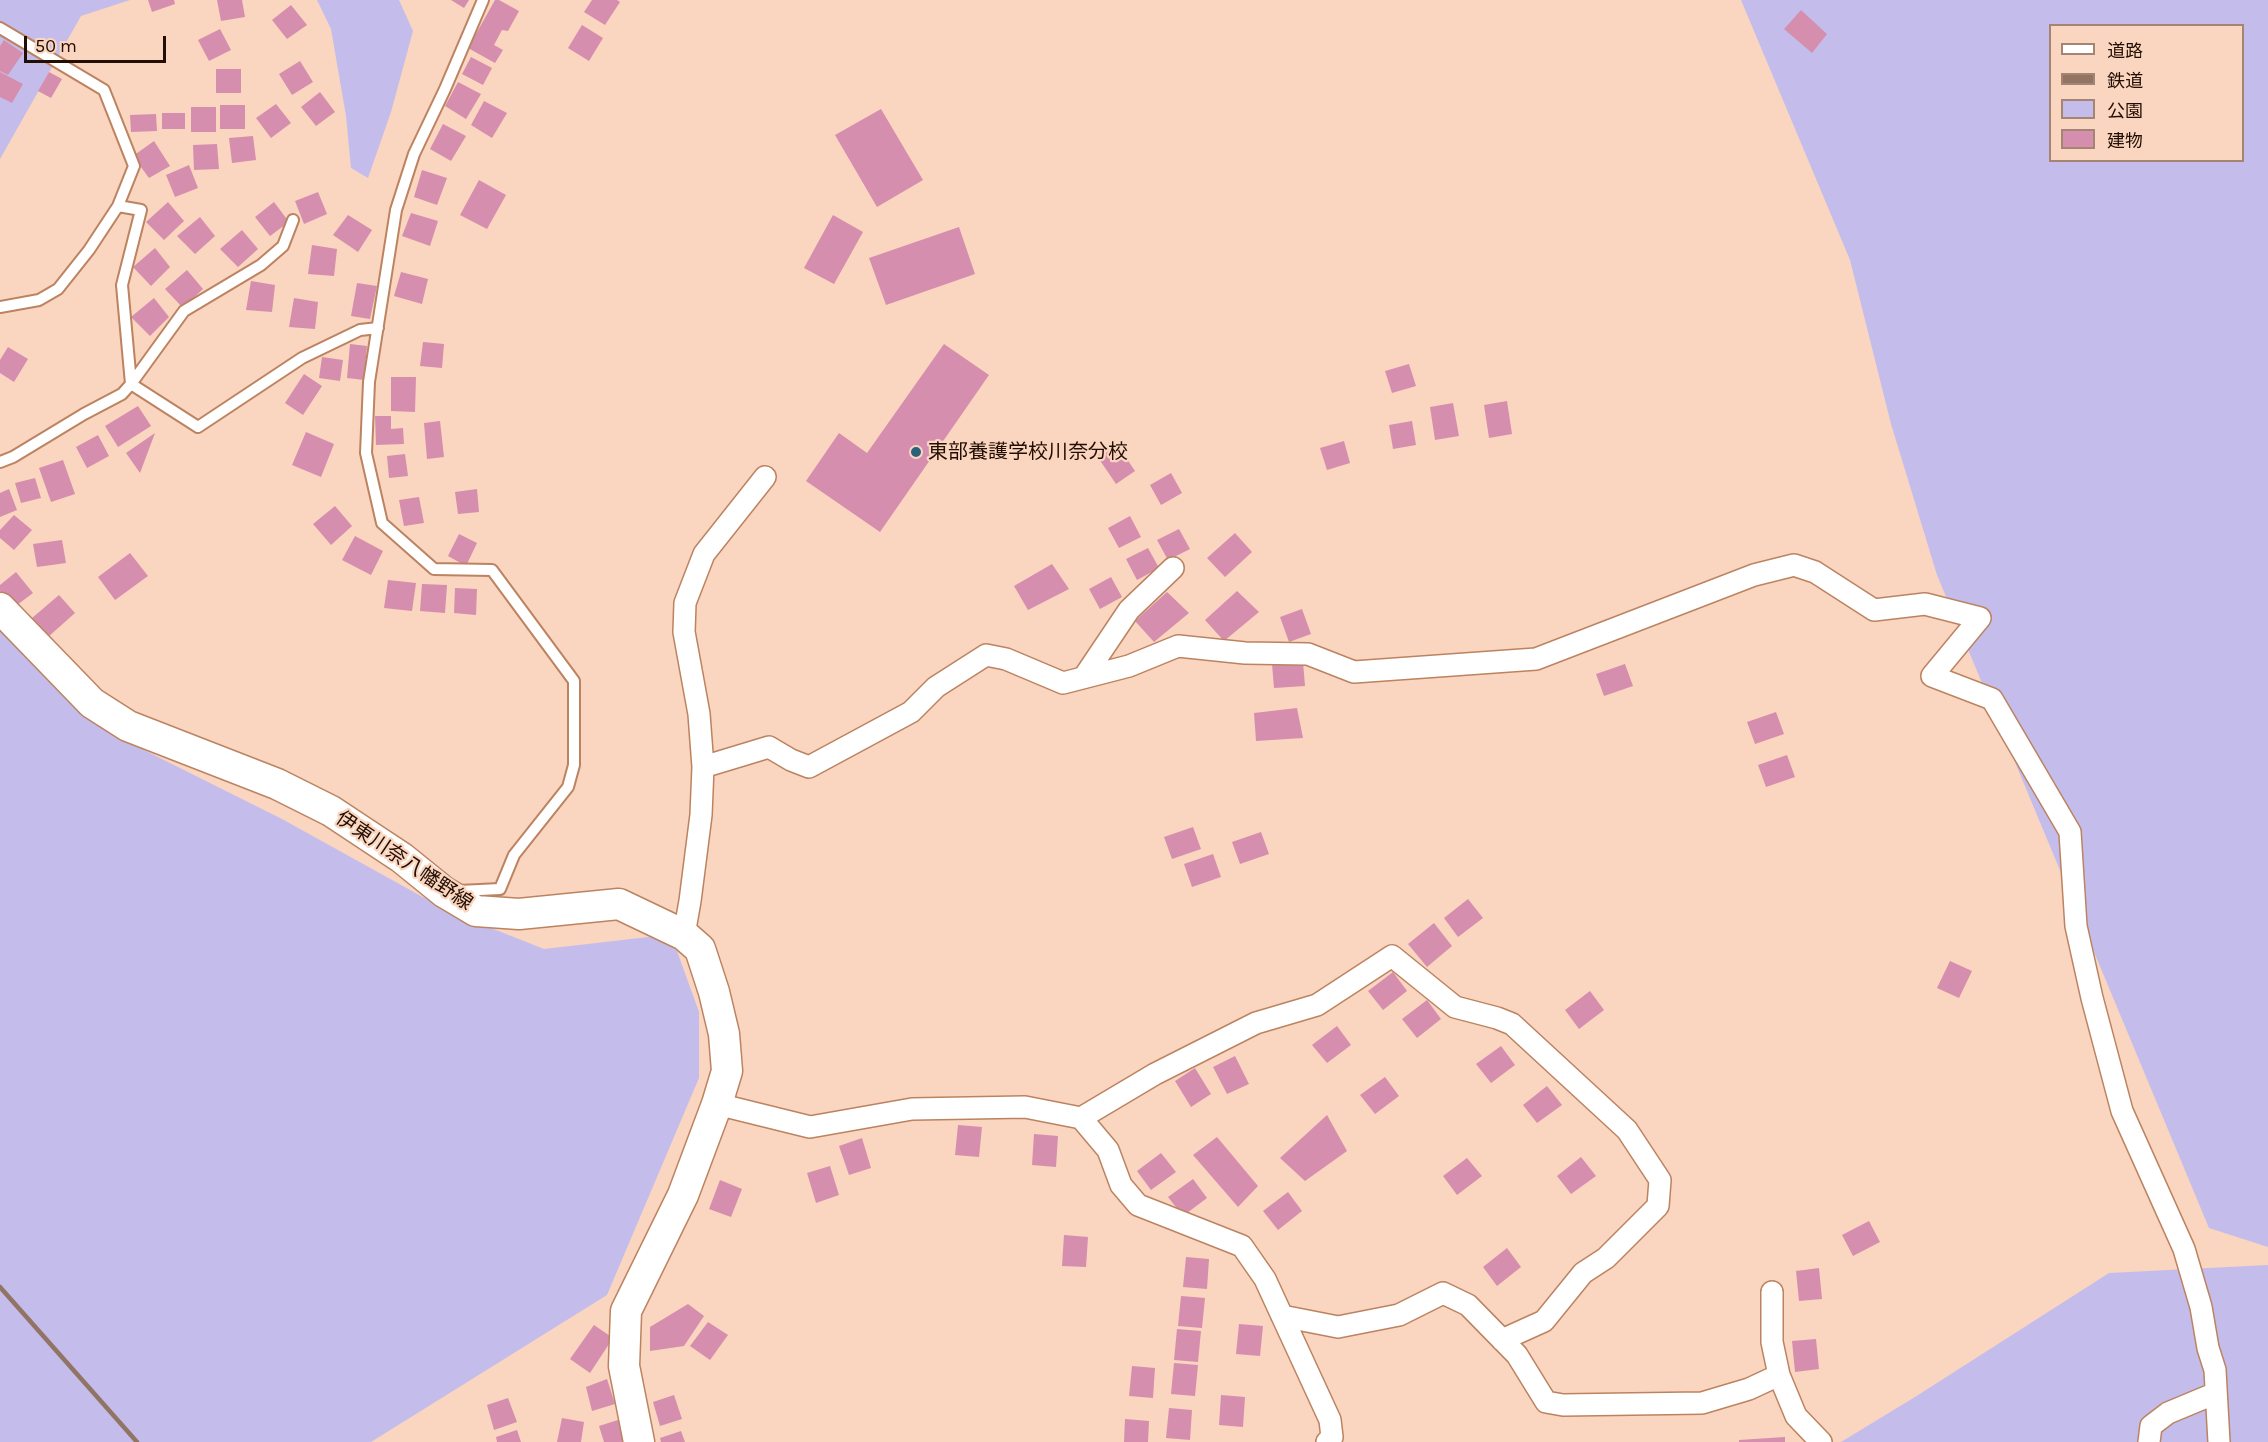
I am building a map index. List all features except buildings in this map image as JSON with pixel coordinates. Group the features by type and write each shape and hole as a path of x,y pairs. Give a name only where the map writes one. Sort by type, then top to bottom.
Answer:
{"main road":[{"name":"伊東川奈八幡野線","path":"0,608 92,703 128,726 277,784 331,811 402,858 444,892 476,911 519,914 619,904 684,935 700,949 724,1034 727,1071 683,1195 626,1311 624,1366 639,1442"}],"street":[{"path":"684,935 700,815 703,767 699,714 684,632 685,603 704,554 765,477"},
{"path":"703,767 769,747 791,760 810,767 911,712 936,687 986,655 1006,659 1063,683 1129,666 1178,646 1245,653 1308,654 1354,672 1536,659 1743,579 1794,565 1815,572 1874,610 1925,604 1980,618 1932,676 1992,699 2070,832 2076,927 2092,998 2122,1111 2184,1249 2201,1307 2208,1348 2215,1370 2219,1442"},
{"path":"1084,677 1129,610 1173,568"},
{"path":"1081,1118 1155,1074 1256,1023 1317,1005 1392,956 1455,1007 1512,1024 1628,1130 1660,1180 1658,1206 1606,1258 1583,1273 1544,1321 1502,1340"},
{"path":"717,1104 810,1127 912,1109 1025,1107 1081,1118 1108,1150 1121,1185 1138,1205 1242,1246 1265,1279 1330,1420 1332,1437 1327,1442"},
{"path":"1772,1292 1772,1342 1779,1375 1796,1416 1821,1442"},
{"path":"1282,1316 1338,1327 1399,1315 1443,1293 1468,1305 1517,1355 1546,1402 1563,1405 1702,1403 1749,1389 1779,1375"},
{"path":"2149,1442 2151,1426 2168,1413 2216,1393"}],"lane":[{"path":"444,892 500,889 514,855 568,787 574,765 574,681 492,570 434,569 382,523 366,453 369,382 396,210 414,154 483,0"},
{"path":"0,28 104,90 134,166 118,206 89,250 58,289 39,300 0,308"},
{"path":"118,206 141,210 122,285 131,384"},
{"path":"0,462 13,457 122,394 184,311 283,246 293,220"},
{"path":"131,384 198,427 302,358 360,330 378,328"}],"green space":[{"path":"0,0 130,0 81,16 0,159"},
{"path":"317,0 399,0 413,31 391,112 368,178 351,168 346,116 331,29"},
{"path":"1741,0 2268,0 2268,1247 2209,1228 1937,575 1891,424 1850,260"},
{"path":"0,625 47,680 122,739 282,819 448,911 544,949 657,936 677,951 699,1012 699,1078 607,1295 371,1442 0,1442"},
{"path":"2268,1265 2268,1442 1841,1442 2109,1273"}],"railway":[{"path":"0,1287 137,1442"}],"place":[{"name":"東部養護学校川奈分校","path":"916,452"}]}
